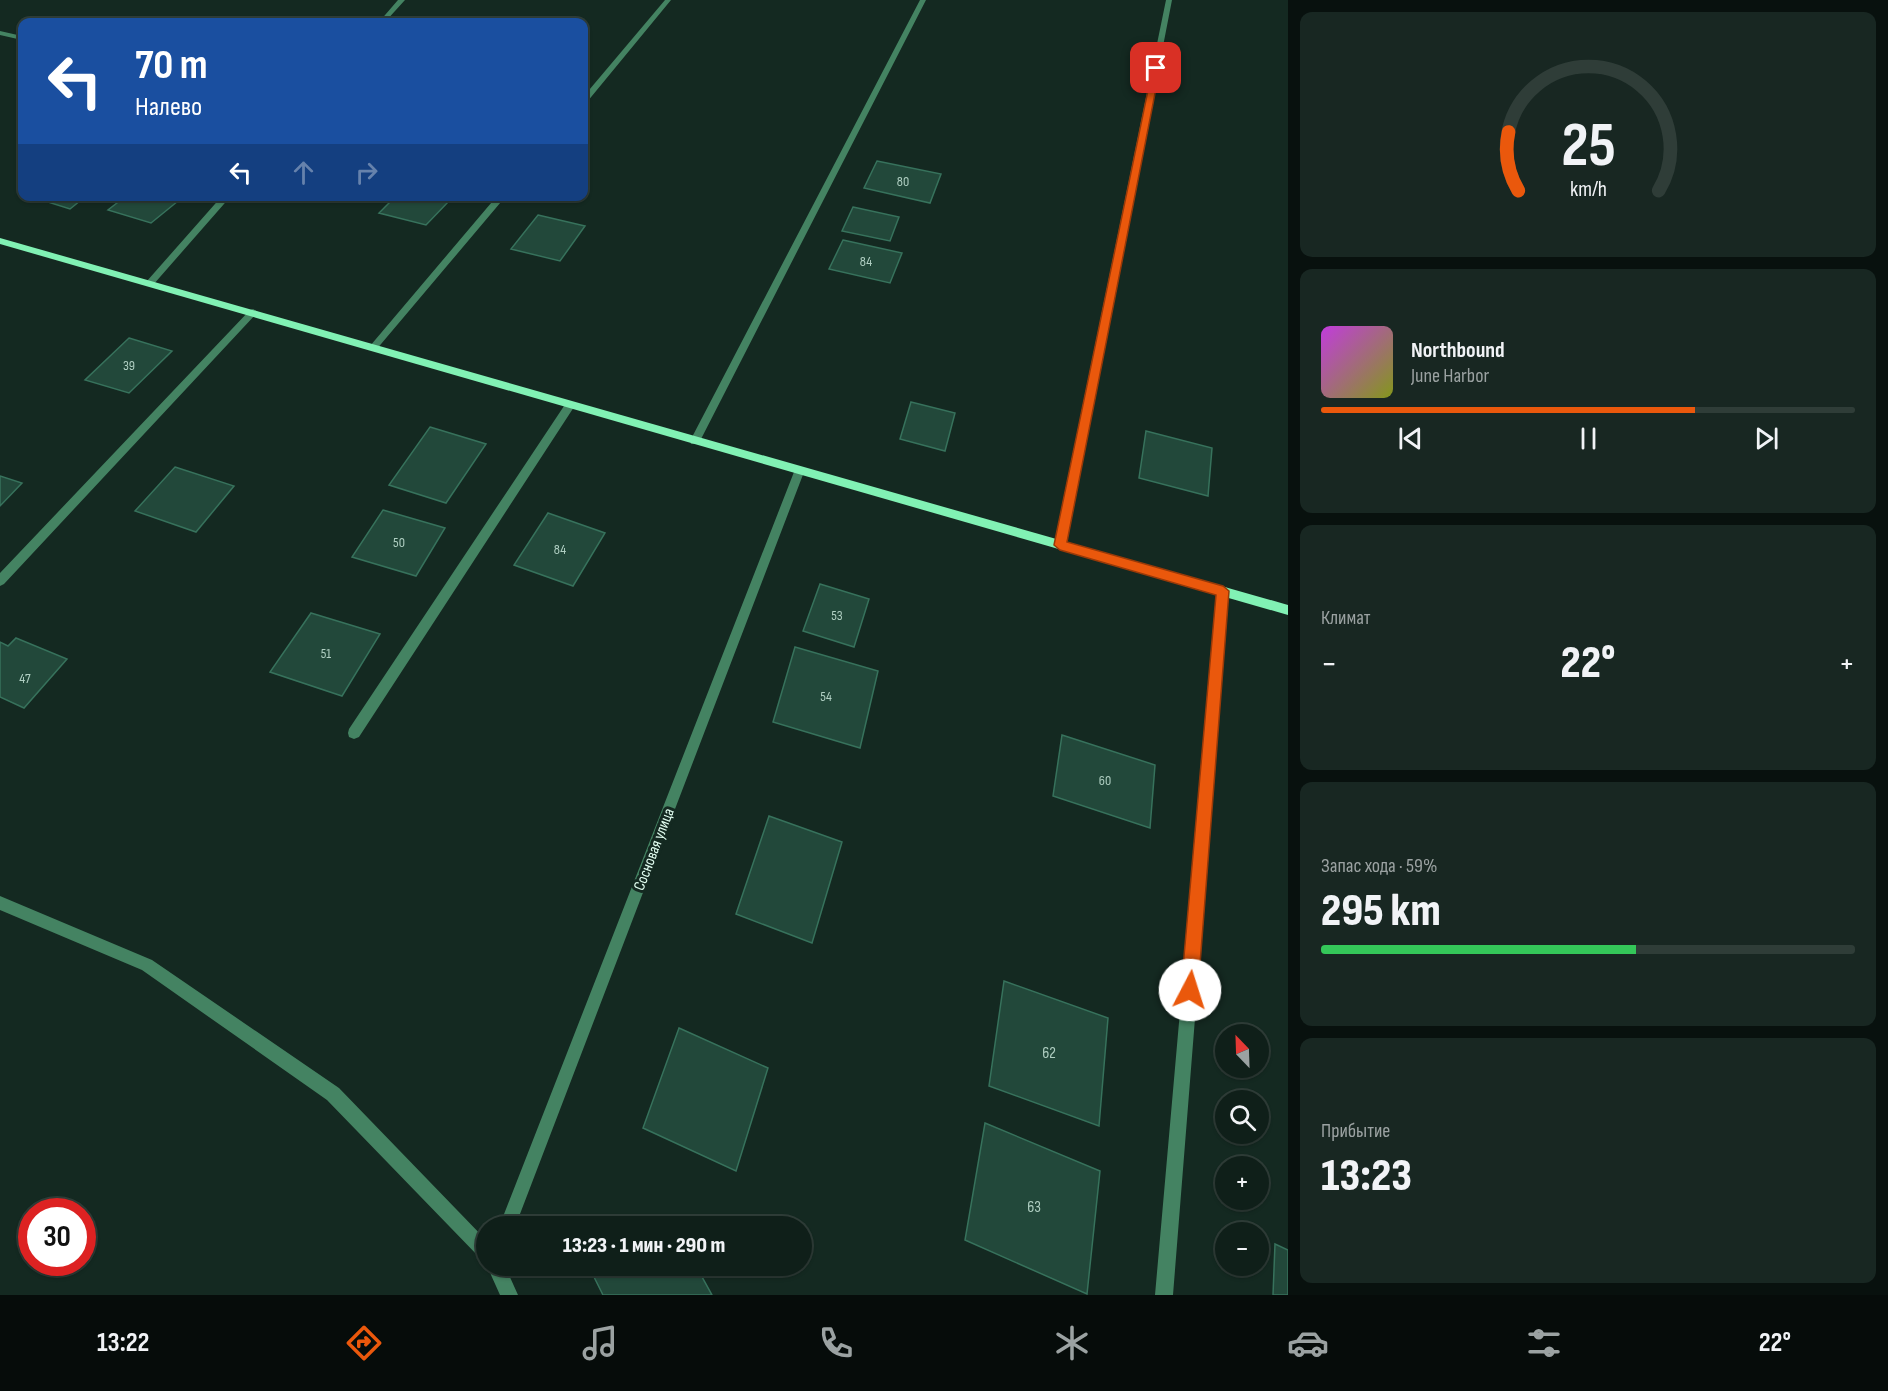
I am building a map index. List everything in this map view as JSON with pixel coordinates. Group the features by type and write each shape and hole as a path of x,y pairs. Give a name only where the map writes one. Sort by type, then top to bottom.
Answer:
{"main road":[{"path":"0,241 253,312 799,472 1288,610"}],"street":[{"path":"386,18 402,0"},
{"path":"588,95 668,0"},
{"path":"695,441 923,0"},
{"path":"1060,545 1169,0"},
{"path":"0,33 18,37"},
{"path":"150,284 223,201"},
{"path":"373,348 498,201"},
{"path":"0,581 253,312"},
{"path":"354,733 570,405"},
{"name":"Сосновая улица","path":"511,1216 799,472"},
{"path":"1164,1295 1223,591"},
{"path":"0,903 147,965 333,1094 476,1242"},
{"path":"500,1276 509,1295"}],"building":[{"path":"877,161 941,174 930,203 864,188"},
{"path":"45,201 80,201 70,209"},
{"path":"120,201 178,201 151,223 108,210"},
{"path":"391,201 449,201 426,225 379,213"},
{"path":"853,207 899,217 890,241 842,231"},
{"path":"538,215 585,226 560,261 511,249"},
{"path":"843,240 902,253 890,283 829,269"},
{"path":"129,338 172,351 129,393 85,380"},
{"path":"911,402 955,413 945,451 900,439"},
{"path":"430,427 486,444 446,503 389,485"},
{"path":"1146,431 1212,448 1208,496 1139,478"},
{"path":"175,467 234,486 196,532 135,511"},
{"path":"0,476 22,483 0,506"},
{"path":"383,510 445,528 416,576 352,557"},
{"path":"548,513 605,533 573,586 514,565"},
{"path":"820,584 869,599 854,647 803,631"},
{"path":"311,613 380,634 342,696 270,672"},
{"path":"16,638 67,659 24,708 0,697 0,642 8,646"},
{"path":"795,647 878,671 860,748 773,722"},
{"path":"1062,735 1155,765 1150,828 1053,796"},
{"path":"769,816 842,842 812,943 736,914"},
{"path":"1004,981 1108,1018 1099,1126 989,1086"},
{"path":"679,1028 768,1068 736,1171 643,1128"},
{"path":"985,1123 1100,1171 1087,1294 965,1240"},
{"path":"1275,1244 1288,1250 1288,1295 1273,1295"},
{"path":"594,1276 702,1276 712,1295 603,1295"}],"route":[{"path":"1156,68 1060,545 1223,591 1190,990"}]}
